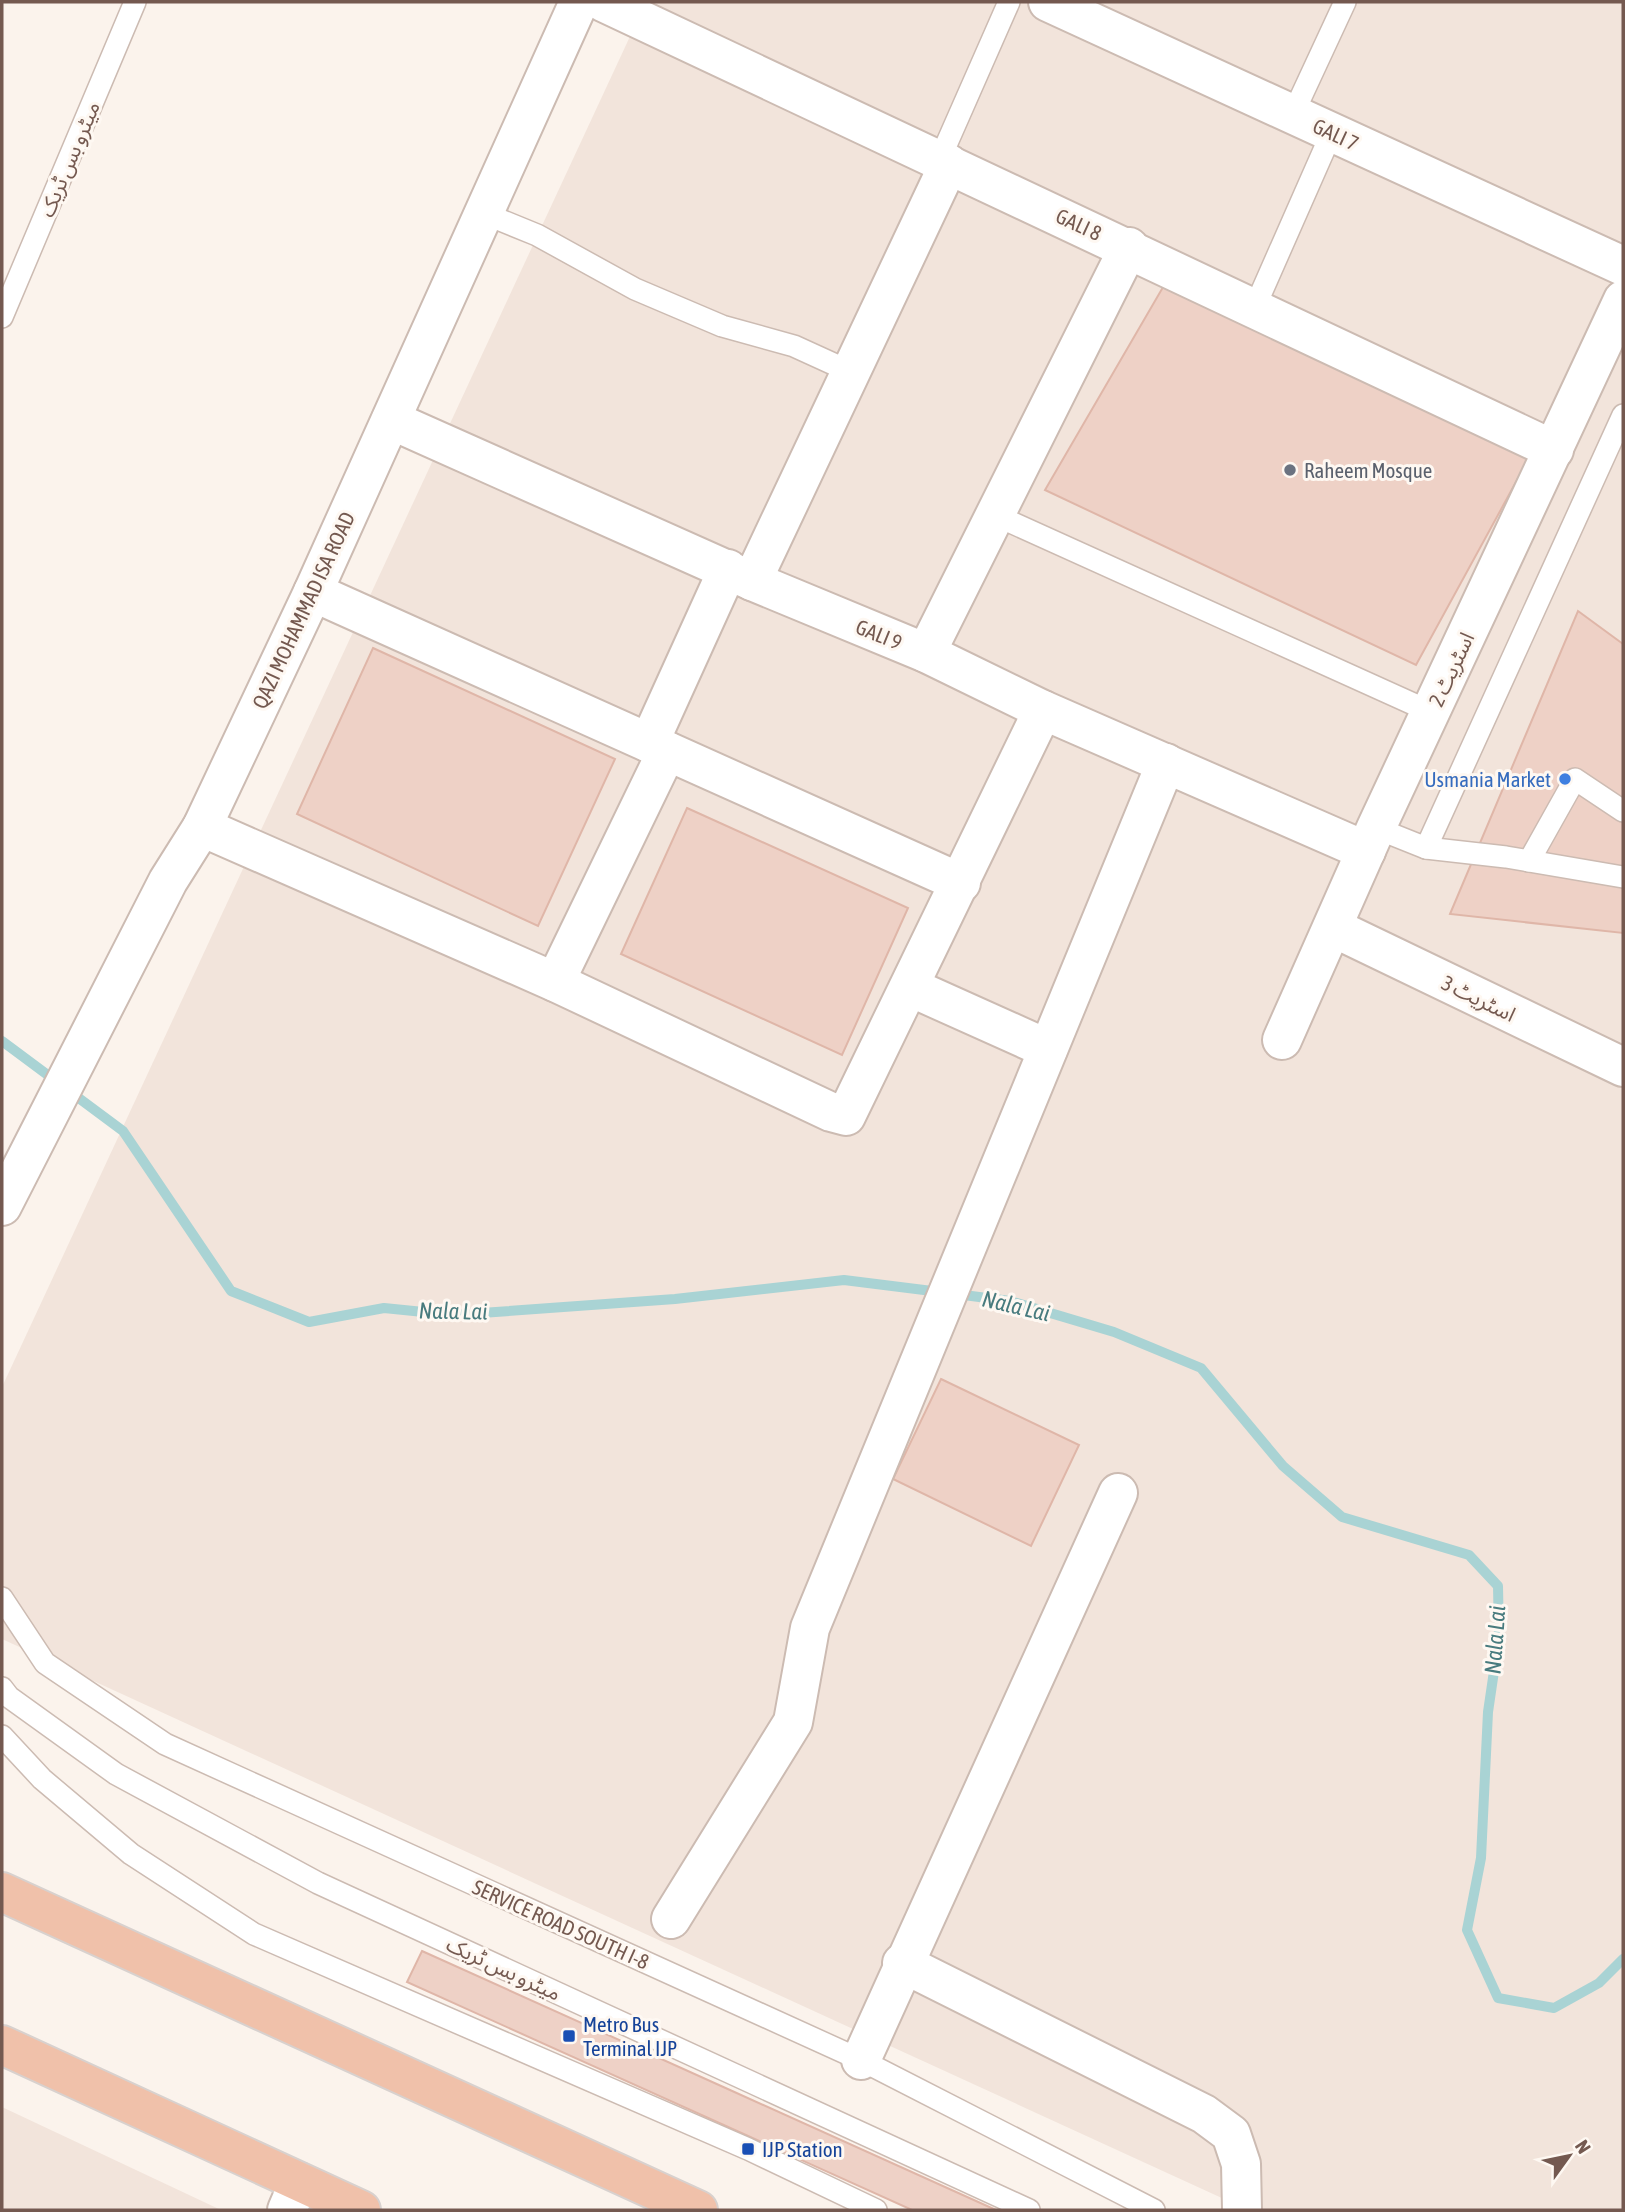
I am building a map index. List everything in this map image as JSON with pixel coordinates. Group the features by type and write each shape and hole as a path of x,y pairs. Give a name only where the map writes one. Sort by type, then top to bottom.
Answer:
{"highway":[{"path":"2,1892 698,2210"},
{"path":"2,2045 293,2196 361,2210"}],"street":[{"name":"QAZI MOHAMMAD ISA ROAD","path":"2,1206 168,881 202,827 313,592 579,2"},
{"name":"GALI 8","path":"603,2 1129,247 1554,450"},
{"name":"GALI 7","path":"1048,2 1623,266"},
{"path":"555,982 658,747 740,575 851,372 944,162"},
{"path":"926,653 1129,247"},
{"name":"اسٹریٹ 2","path":"1282,1040 1334,928 1371,839 1621,312"},
{"name":"GALI 9","path":"391,420 740,575 926,653 1043,710 1166,763 1371,839"},
{"path":"313,592 961,883"},
{"path":"202,827 555,982 831,1112 846,1116 1043,710"},
{"path":"671,1919 793,1722 810,1628 1166,763"},
{"name":"اسٹریٹ 3","path":"1334,928 1623,1067"},
{"path":"910,987 1048,1049"},
{"path":"861,2060 902,1963 1118,1493"},
{"path":"902,1963 1204,2114 1231,2134 1241,2164 1242,2210"}],"lane":[{"name":"میٹرو بس ٹریک","path":"2,317 135,2"},
{"path":"944,162 1009,2"},
{"path":"1293,114 1345,2"},
{"path":"1254,309 1332,132"},
{"path":"483,213 537,236 635,289 722,326 794,346 851,372"},
{"path":"1426,848 1623,415"},
{"path":"995,515 1431,712"},
{"path":"1529,861 1575,779 1623,811"},
{"path":"1371,839 1623,877"},
{"name":"SERVICE ROAD SOUTH I-8","path":"2,1598 45,1663 165,1744 861,2060 1154,2210"},
{"name":"میٹرو بس ٹریک","path":"2,1688 9,1697 116,1774 318,1883 1029,2210"},
{"path":"2,1736 42,1780 131,1854 254,1934 748,2149 876,2210"}],"shaded area":[{"path":"646,2 1623,2 1623,2210 1248,2210 2,1639 2,1387"},
{"path":"2,2107 221,2210 2,2210"}],"building":[{"name":"Raheem Mosque","path":"1166,282 1534,449 1416,665 1045,490"},
{"name":"Usmania Market","path":"1578,611 1623,644 1623,933 1450,914"},
{"path":"373,648 615,759 538,926 297,814"},
{"path":"687,808 908,908 842,1055 621,954"},
{"path":"941,1379 1079,1445 1031,1546 893,1479"},
{"name":"Metro Bus Terminal IJP","path":"422,1951 996,2210 912,2210 407,1982"}],"waterway":[{"name":"Nala Lai","path":"2,1041 123,1131 231,1291 309,1322 384,1308 453,1315 675,1299 844,1280 940,1292"},
{"name":"Nala Lai","path":"956,1294 1010,1301 1114,1332 1201,1368 1283,1466 1342,1517 1469,1555 1498,1586 1499,1637 1488,1712 1481,1858 1467,1930 1498,1998 1554,2008 1599,1983 1623,1959"}],"place":[{"name":"Raheem Mosque","path":"1290,470"},
{"name":"Usmania Market","path":"1565,779"},
{"name":"Metro Bus Terminal IJP","path":"569,2036"},
{"name":"IJP Station","path":"748,2149"}]}
